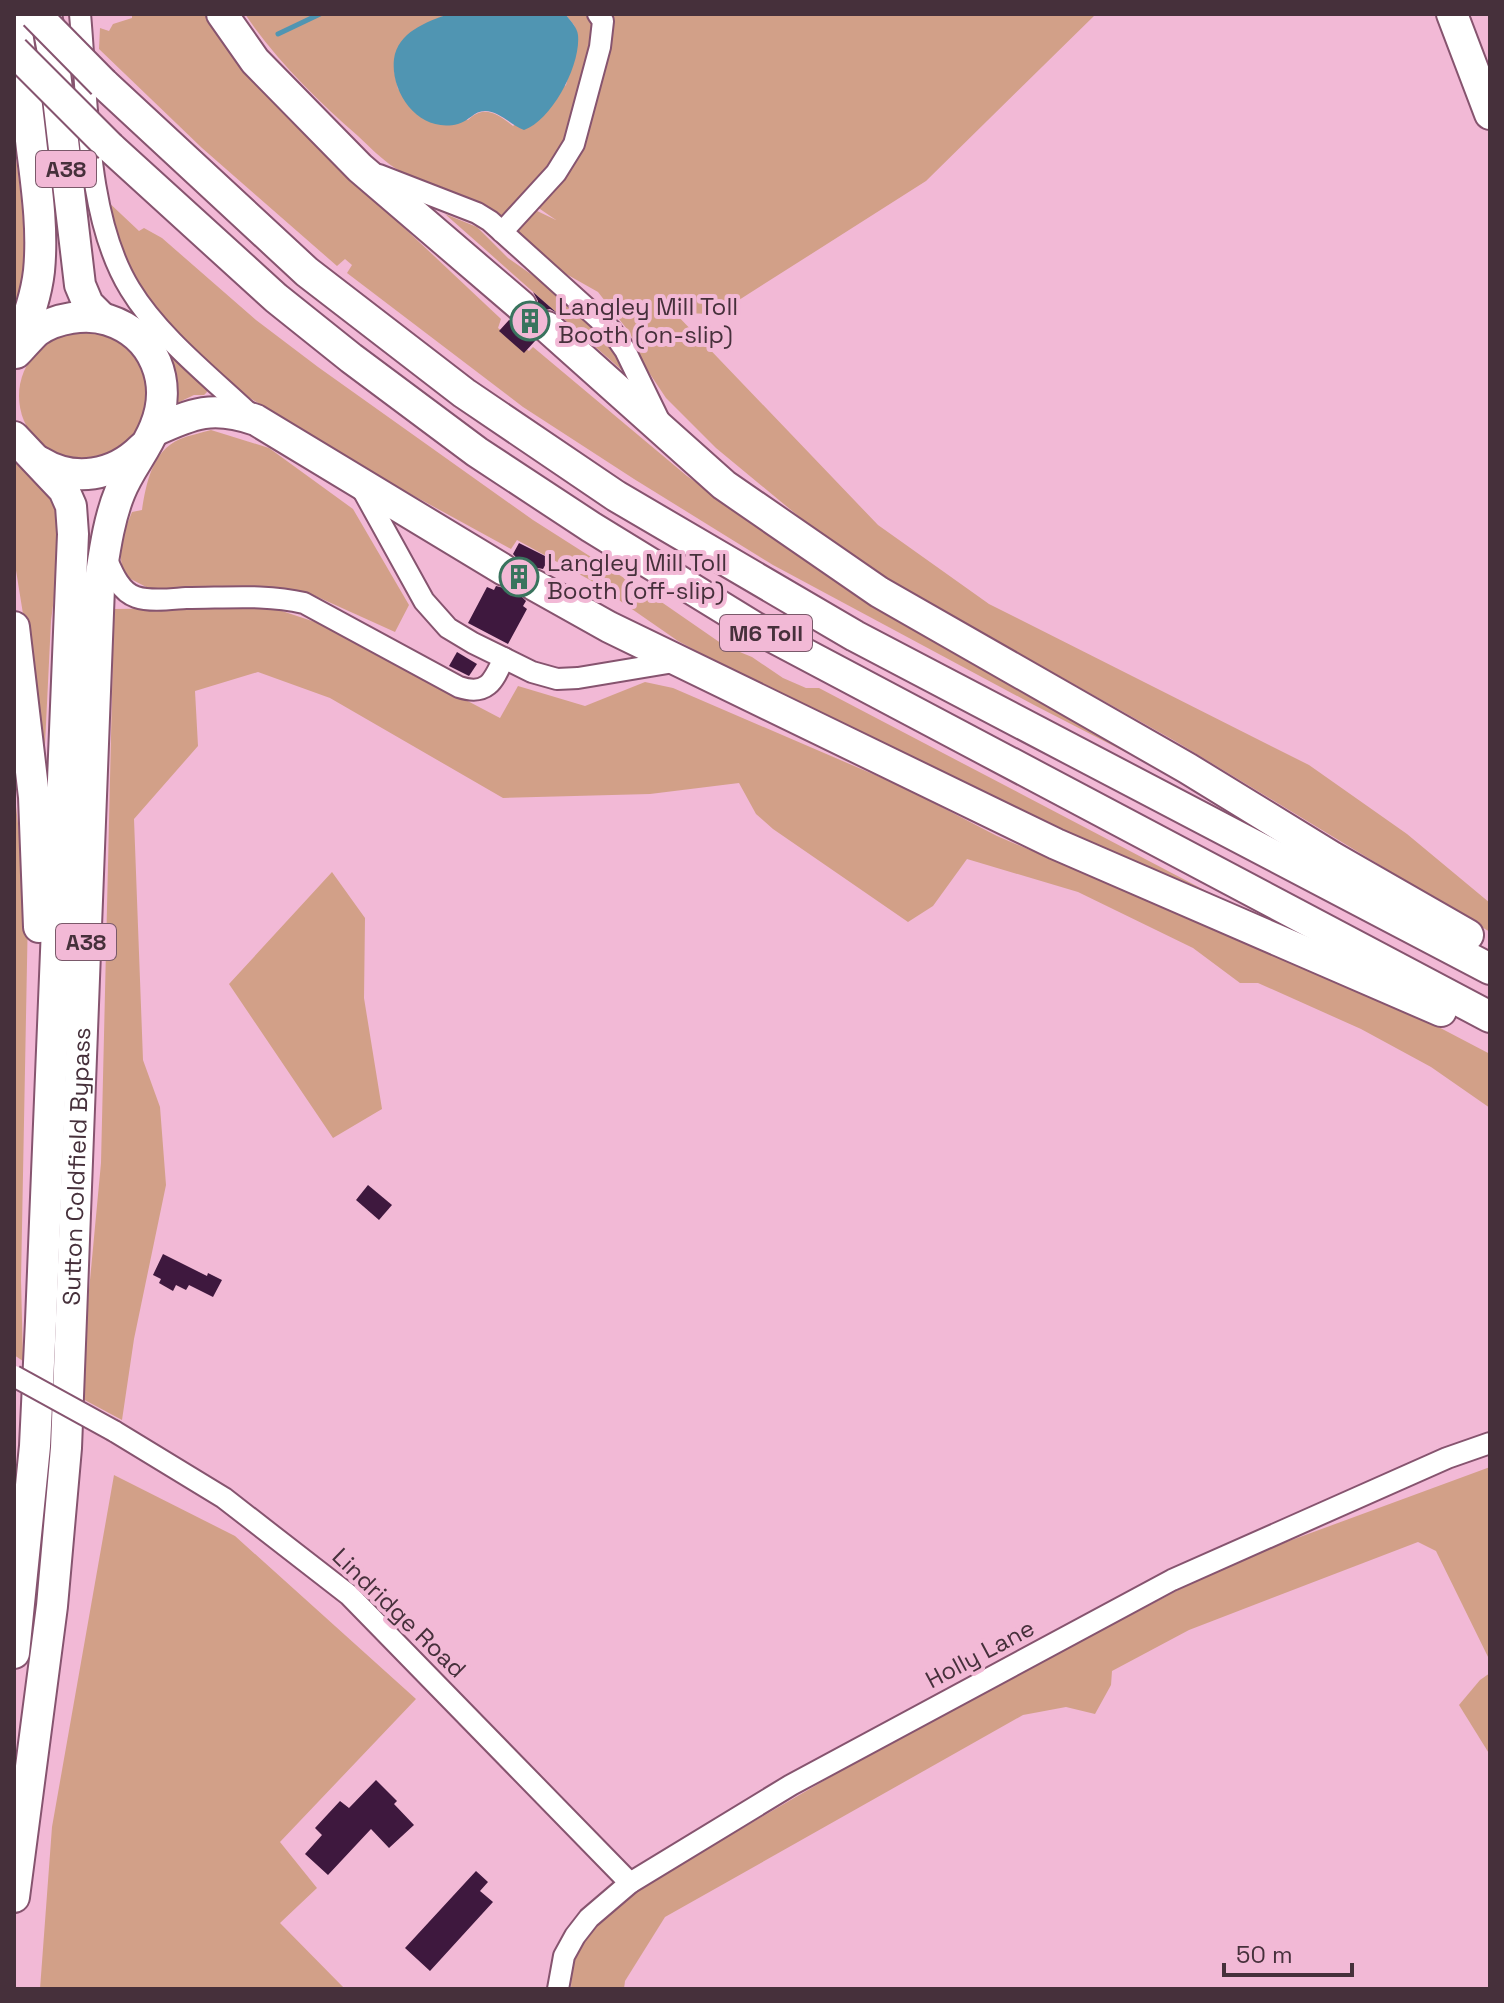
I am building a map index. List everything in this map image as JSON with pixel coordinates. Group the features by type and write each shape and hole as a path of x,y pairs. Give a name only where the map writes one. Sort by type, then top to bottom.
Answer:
{"highway":[{"name":"M6 Toll","path":"35,14 103,83 318,281 464,393 616,496 855,636 1490,969"},
{"name":"Sutton Coldfield Bypass","path":"46,14 80,285 88,304 102,318"},
{"path":"222,14 255,61 360,168 521,306"},
{"path":"1452,14 1490,114"},
{"name":"Sutton Coldfield Bypass","path":"14,15 36,180 40,243 36,286 15,354"},
{"name":"M6 Toll","path":"14,51 110,147 276,298 477,452 604,536 754,627 1490,1017"},
{"name":"Sutton Coldfield Bypass","path":"14,1897 43,1684 66,1448 99,587 104,553 120,492 150,437 161,411 163,392 156,359 135,333 102,318 62,320 38,331 15,354"},
{"path":"547,327 724,485 879,592 1187,768 1490,949"},
{"path":"150,437 193,413 236,413 256,420 504,570"},
{"name":"Sutton Coldfield Bypass","path":"22,447 50,468 64,473 101,473 122,465 150,437"},
{"name":"Sutton Coldfield Bypass","path":"14,1653 35,1446 73,534 71,506 64,490 22,447"},
{"path":"534,585 609,627 1056,844 1411,997 1490,1035"},
{"path":"14,627 34,797 47,1157"}],"street":[{"path":"80,14 95,178 113,255 130,290 153,321 256,420"},
{"path":"502,232 556,173 574,144 600,47 603,21 598,14"},
{"path":"360,168 477,213 502,232 611,330 625,350 667,434"},
{"path":"358,482 424,601 448,628 532,672 557,679 680,661"},
{"path":"104,553 113,574 125,590 136,597 279,597 304,603 459,687 474,692 493,681 504,658"},
{"name":"Lindridge Road","path":"14,1376 114,1431 224,1498 349,1595 630,1883"},
{"name":"Holly Lane","path":"558,1989 564,1956 589,1918 630,1883 791,1785 1172,1580 1447,1458 1490,1443"}],"shaded area":[{"path":"132,14 214,14 252,69 314,143 501,319 498,328 529,351 533,347 687,476 758,526 1238,810 773,565 523,407 347,273 352,265 345,259 337,266 202,148 99,49 100,28 109,31 113,24 132,18"},
{"path":"245,14 449,14 417,31 398,50 394,65 398,89 468,120 480,112 491,112 513,126 566,85 578,37 574,25 565,14 1096,14 926,181 717,314 675,313 878,525 989,604 1309,765 1407,834 1490,903 1490,932 1175,741 876,573 814,529 716,448 666,398 642,362 630,333 598,292 552,266 515,232 533,209 556,220 527,200 506,221 395,168 297,78"},
{"path":"14,146 24,260 23,283 14,324"},
{"path":"104,198 139,231 144,228 162,238 256,320 318,367 533,520 725,646 752,657 783,678 806,688 819,688 1248,913 875,747 678,641 590,580 517,540 511,549 394,485 248,397 156,312 136,280"},
{"path":"445,214 477,227 508,258 552,289 602,333 625,373"},
{"path":"83,332 108,337 129,350 142,371 147,396 142,421 129,442 108,455 83,460 58,455 37,442 24,421 19,396 24,371 37,350 58,337"},
{"path":"164,345 206,384 207,392 204,395 194,395 173,405 178,384"},
{"path":"211,430 269,448 353,509 409,605 395,632 311,594 154,591 125,576 120,550 123,536 132,512 142,510 148,479 157,460 170,444"},
{"path":"14,458 46,488 56,504 63,527 51,621 42,806 33,676 14,558"},
{"path":"270,607 321,624 500,718 518,686 585,706 645,682 673,688 903,787 997,836 1387,1000 1490,1054 1490,1108 1431,1067 1361,1029 1258,983 1240,983 1193,948 1078,892 967,859 933,906 908,922 773,829 756,814 739,783 650,794 503,798 330,698 258,672 195,691 198,746 134,819 143,1060 160,1107 166,1185 134,1339 122,1420 79,1397 101,1163 114,609"},
{"path":"14,789 28,911 21,1280 23,1361 14,1355"},
{"path":"332,872 365,918 364,998 382,1109 333,1138 229,984"},
{"path":"1490,1467 1490,1661 1436,1551 1418,1542 1189,1630 1112,1671 1111,1685 1095,1714 1066,1707 1023,1715 665,1917 625,1981 624,1989 571,1989 572,1960 589,1932 648,1883 911,1730 1232,1562"},
{"path":"114,1475 235,1536 416,1699 280,1842 317,1888 280,1923 345,1989 40,1989 52,1827"},
{"path":"1490,1673 1490,1755 1459,1705"}],"water":[{"path":"449,14 565,14 576,29 578,47 570,76 545,115 524,130 495,113 485,111 458,124 444,126 431,123 410,108 402,98 394,72 397,50 414,29"}],"building":[{"path":"533,292 557,313 550,309 537,312 538,301"},
{"path":"509,320 518,324 531,321 530,332 535,341 524,353 499,331"},
{"path":"519,543 549,558 543,569 533,567 521,573 520,562 513,554"},
{"path":"517,582 518,593 526,601 523,606 527,609 508,644 468,623 487,587 494,590 496,586 504,588"},
{"path":"457,652 477,664 469,676 449,666"},
{"path":"368,1185 392,1205 379,1220 356,1200"},
{"path":"163,1254 222,1280 213,1297 189,1285 186,1290 176,1285 173,1291 159,1283 161,1279 153,1275"},
{"path":"376,1780 397,1801 394,1804 414,1825 389,1848 371,1829 328,1875 305,1854 322,1835 315,1828 340,1801 349,1808"},
{"path":"476,1871 488,1882 480,1891 493,1902 430,1971 405,1948"}],"waterway":[{"path":"278,34 320,14"}],"place":[{"name":"Langley Mill Toll Booth (on-slip)","path":"530,321"},
{"name":"Langley Mill Toll Booth (off-slip)","path":"519,577"}]}
